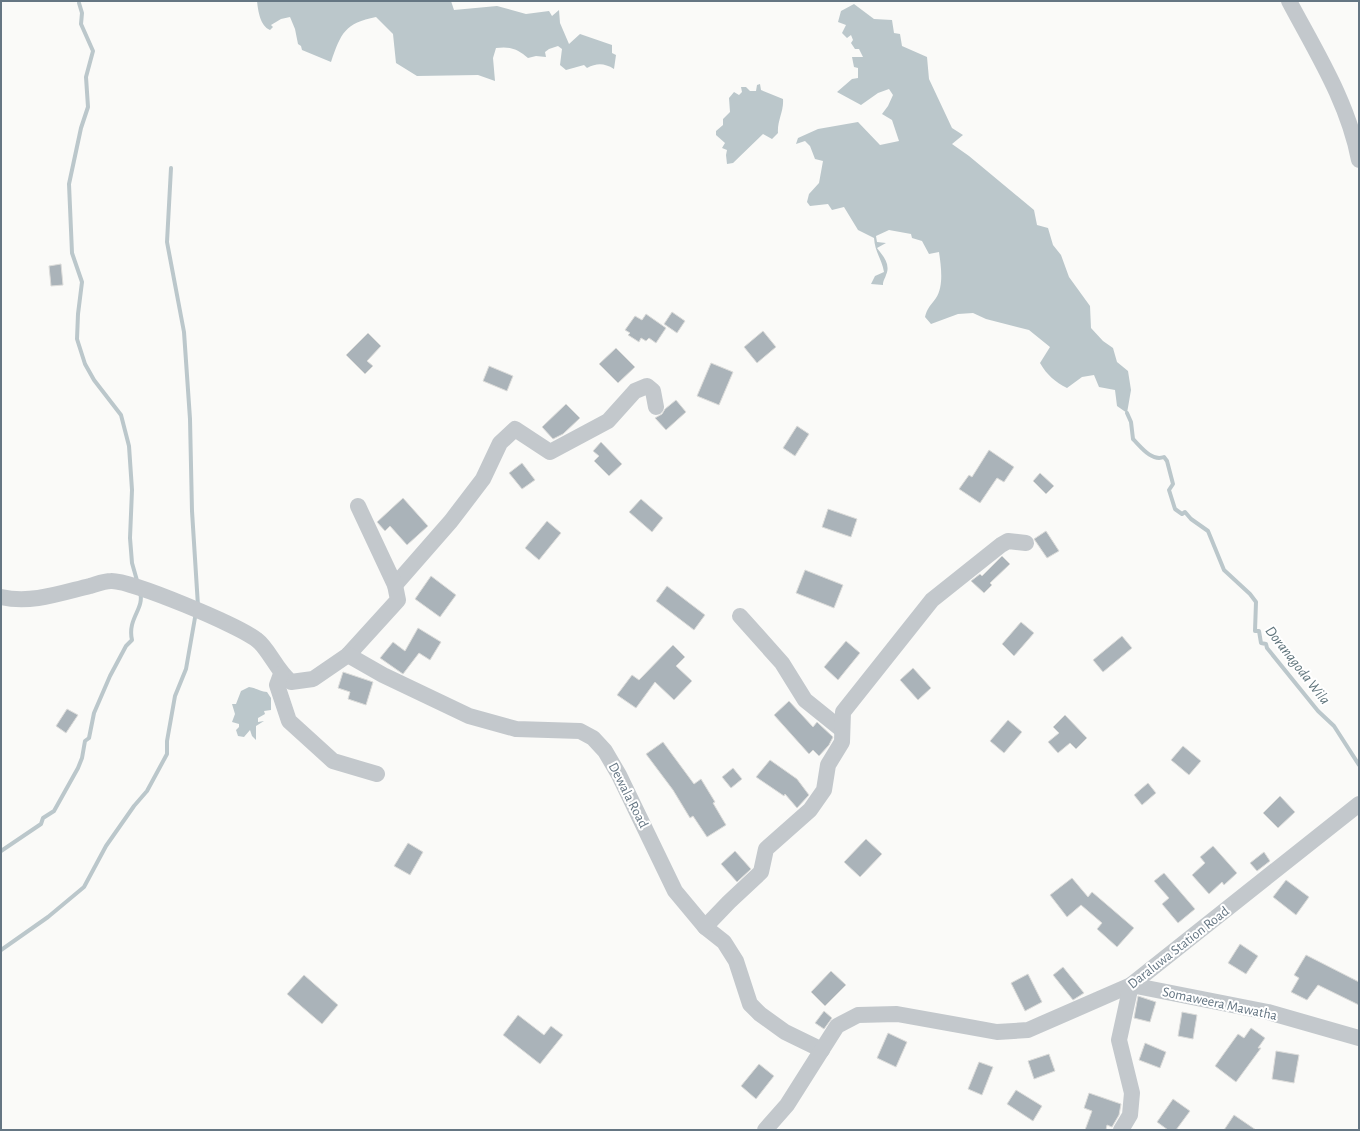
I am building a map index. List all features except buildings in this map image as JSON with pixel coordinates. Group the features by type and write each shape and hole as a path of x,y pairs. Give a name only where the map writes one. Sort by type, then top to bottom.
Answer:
{"street":[{"path":"1290,1 1342,102 1354,134 1359,160"},
{"path":"395,585 451,521 483,479 500,443 515,429 550,452 608,421 635,391 647,386 653,391 656,407"},
{"path":"1,597 16,600 34,599 111,581 141,588 240,629 258,640 281,674 291,682 313,679 348,655 398,600 395,585 358,506"},
{"path":"705,927 761,872 766,849 810,810 824,790 828,765 842,742 841,728 843,712 932,600 1000,545 1008,541 1026,543"},
{"path":"740,616 782,663 805,700 841,728"},
{"name":"Dewala Road","path":"348,655 383,675 469,716 516,729 580,731 594,738 606,751 619,775 675,890 705,927 724,942 736,961 750,1004 760,1014 785,1032 822,1050"},
{"path":"281,674 277,685 289,721 333,761 377,774"},
{"name":"Daraluwa Station Road","path":"766,1130 787,1105 837,1026 858,1015 897,1014 998,1032 1028,1030 1131,985 1359,804"},
{"path":"1121,1130 1130,1115 1132,1093 1119,1040 1131,985"},
{"name":"Somaweera Mawatha","path":"1131,985 1268,1012 1359,1038"}],"shaded area":[{"path":"257,1 451,1 454,10 497,6 526,14 549,11 552,16 559,10 560,23 569,44 580,34 612,45 612,53 616,55 614,69 600,64 587,68 584,65 566,70 560,65 562,49 558,46 545,52 546,57 536,56 528,58 521,52 514,49 501,47 496,48 493,58 495,81 478,75 417,76 396,63 393,34 376,17 357,22 346,31 341,37 331,62 302,50 301,46 298,44 295,29 290,17 281,19 271,25 273,27 270,30 267,28 260,17"},
{"path":"854,4 874,19 892,20 894,33 900,34 902,46 927,57 929,79 952,128 963,135 952,144 969,156 1034,210 1037,225 1048,228 1053,245 1061,255 1069,277 1090,306 1091,328 1103,341 1113,348 1117,362 1128,371 1131,390 1127,413 1117,406 1115,390 1099,387 1094,375 1082,377 1067,388 1052,378 1040,363 1050,347 1029,330 986,319 973,313 958,314 931,324 925,317 928,309 939,293 941,276 939,252 929,254 922,241 912,238 911,234 889,230 876,236 877,242 886,243 877,248 886,260 888,267 883,285 871,284 875,276 884,272 874,238 858,230 844,207 832,210 828,204 810,206 807,202 809,194 819,183 823,161 815,159 810,146 805,141 796,144 798,138 818,129 858,122 880,145 899,141 892,120 882,114 893,95 889,89 878,93 861,105 837,92 852,79 858,78 858,68 854,67 852,57 863,57 859,49 855,49 851,43 853,40 851,35 847,38 842,33 846,25 838,22 841,11"},
{"path":"760,84 761,90 783,99 778,124 778,133 772,139 763,134 733,163 727,164 727,150 722,148 725,143 716,135 716,131 723,125 723,119 730,112 729,98 734,92 739,95 742,92 741,87 746,87 750,91 756,91 757,85"},
{"path":"249,687 267,692 271,698 271,710 264,711 265,714 258,718 258,722 264,721 256,726 256,740 252,736 250,730 244,737 238,736 236,730 239,727 239,724 232,722 235,714 232,704 236,704 241,691"}],"waterway":[{"path":"79,3 82,13 81,24 93,51 86,77 88,107 81,128 69,184 72,253 82,282 77,339 85,364 94,380 121,415 129,446 132,490 130,538 132,563 138,584"},
{"path":"171,168 167,242 184,332 190,419 192,511 198,606"},
{"name":"Doranagoda Wila","path":"1127,413 1131,422 1133,439 1151,456 1160,458 1164,457 1167,461 1173,484 1169,490 1175,509 1182,514 1185,512 1191,519 1208,531 1224,570 1250,594 1256,602 1255,631 1259,631 1261,643 1266,644 1267,648 1318,711 1334,726 1359,765"},
{"path":"1,851 41,824 43,818 54,811 78,768 82,758 85,741 89,738 94,713 110,676 126,646 132,640 131,632 140,604 140,592"},
{"path":"1,950 48,917 84,887 106,846 134,806 147,791 167,754 167,741 175,696 186,669 196,612"}]}
